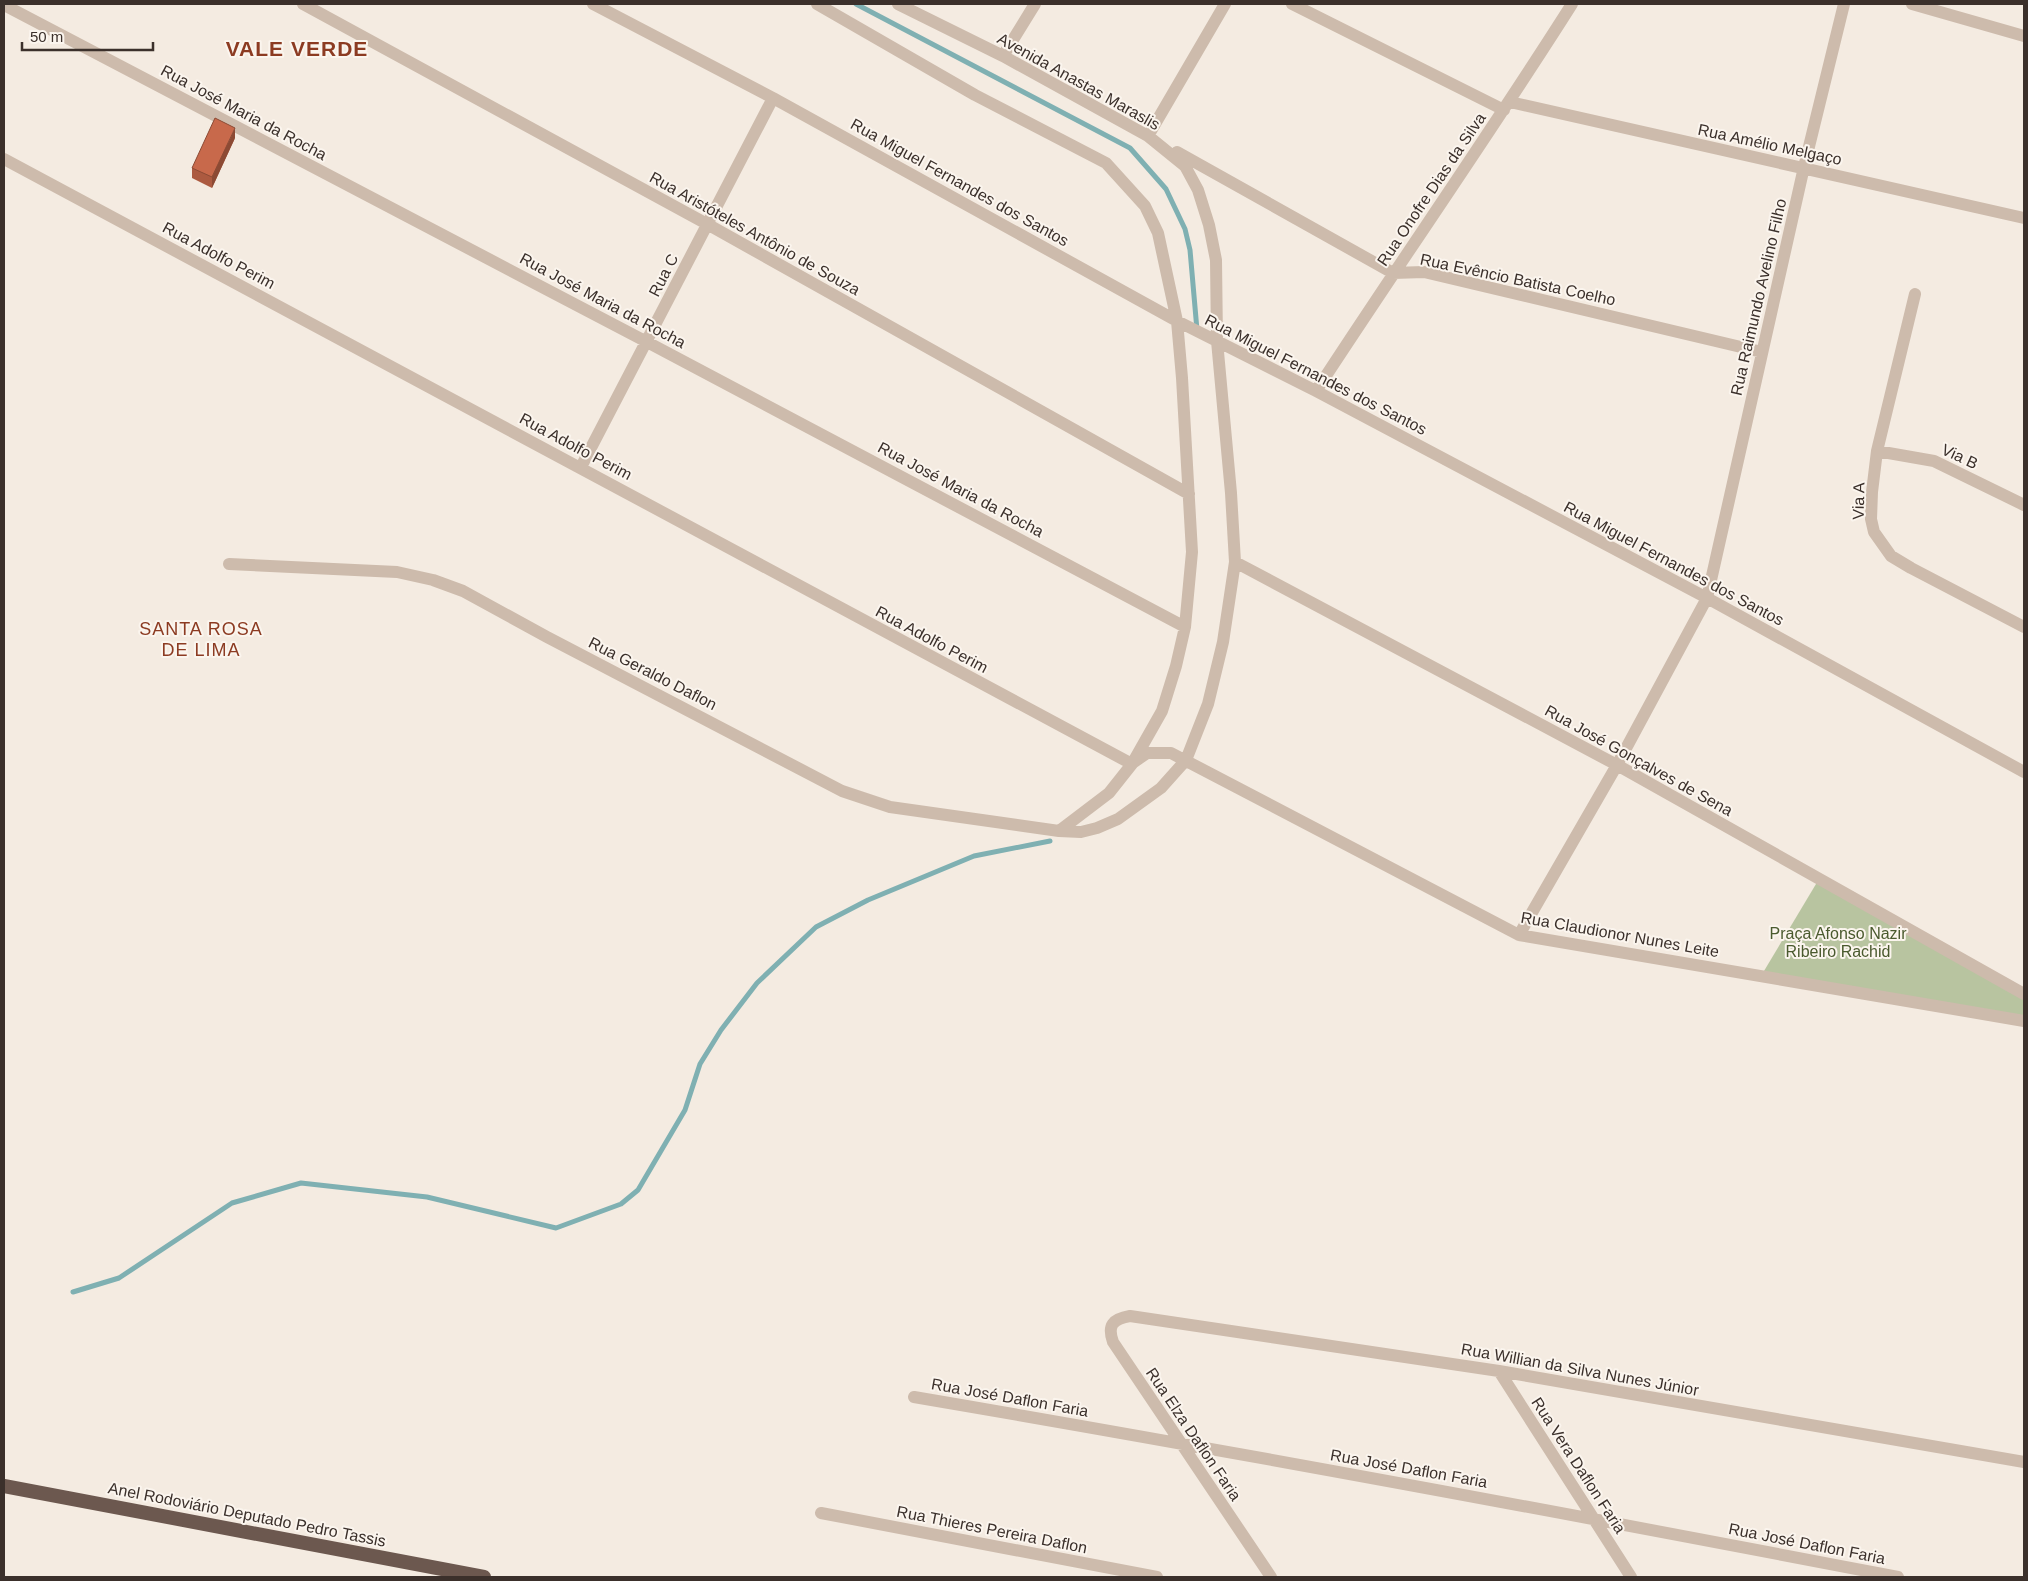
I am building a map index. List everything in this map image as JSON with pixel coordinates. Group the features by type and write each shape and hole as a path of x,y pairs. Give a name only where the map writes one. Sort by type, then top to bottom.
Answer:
{"highway":[{"name":"Anel Rodoviário Deputado Pedro Tassis","path":"4,1486 484,1577"}],"street":[{"name":"Rua Aristóteles Antônio de Souza","path":"303,4 707,224 1189,494"},
{"name":"Rua Miguel Fernandes dos Santos","path":"594,4 773,98 1177,321 1707,598 2024,772"},
{"path":"817,4 975,95 1106,163 1145,206 1158,233 1177,321 1189,494 1192,552 1185,626 1176,666 1162,710 1132,764 1109,793 1059,831"},
{"name":"Avenida Anastas Maraslis","path":"898,4 1003,56 1148,136 1185,166 1198,190 1209,225 1216,260 1217,342 1231,493 1235,562 1223,642 1208,704 1186,760"},
{"path":"1003,56 1035,4"},
{"path":"1224,4 1148,136 1393,273"},
{"name":"Rua Amélio Melgaço","path":"1292,4 1507,106 1804,167 2024,218"},
{"name":"Rua Onofre Dias da Silva","path":"1316,392 1393,273 1507,106 1572,4"},
{"name":"Rua Raimundo Avelino Filho","path":"1519,935 1617,765 1707,598 1804,167 1844,4"},
{"path":"1912,4 2024,36"},
{"name":"Rua José Maria da Rocha","path":"4,5 1185,626"},
{"name":"Rua C","path":"581,467 773,98"},
{"name":"Rua Adolfo Perim","path":"4,159 1132,764"},
{"name":"Rua Evêncio Batista Coelho","path":"1393,273 1424,272 1762,352"},
{"name":"Via A","path":"1916,294 1877,451 1872,492 1871,519 1874,532 1891,556 2024,627"},
{"name":"Via B","path":"1877,451 1934,461 2024,505"},
{"name":"Rua José Gonçalves de Sena","path":"1235,562 1617,765 2024,994"},
{"name":"Rua Geraldo Daflon","path":"229,564 397,572 433,580 463,591 556,642 842,791 890,807 1059,831 1081,832 1097,828 1118,819 1161,788 1186,760"},
{"name":"Rua Claudionor Nunes Leite","path":"1132,764 1147,753 1171,753 1519,935 2024,1021"},
{"name":"Rua Willian da Silva Nunes Júnior","path":"1130,1316 1499,1371 2024,1462"},
{"name":"Rua Elza Daflon Faria","path":"1130,1316 1122,1317 1111,1326 1110,1333 1113,1342 1136,1379 1181,1442 1271,1577"},
{"name":"Rua Vera Daflon Faria","path":"1499,1371 1632,1577"},
{"name":"Rua José Daflon Faria","path":"914,1397 1181,1442 1594,1518 1898,1577"},
{"name":"Rua Thieres Pereira Daflon","path":"821,1513 1158,1577"}],"green space":[{"name":"Praça Afonso Nazir Ribeiro Rachid","path":"1819,879 2024,994 2024,1021 1761,976"}],"building":[{"path":"215,118 235,128 212,177 192,168"}],"waterway":[{"path":"856,4 1130,148 1166,189 1185,229 1190,250 1197,330"},
{"path":"73,1292 119,1278 232,1203 301,1183 427,1197 556,1228 621,1204 638,1190 685,1110 700,1064 721,1030 757,983 816,927 868,900 974,856 1050,841"}],"district":[{"name":"VALE VERDE","path":"297,49"},
{"name":"SANTA ROSA DE LIMA","path":"201,639"}]}
